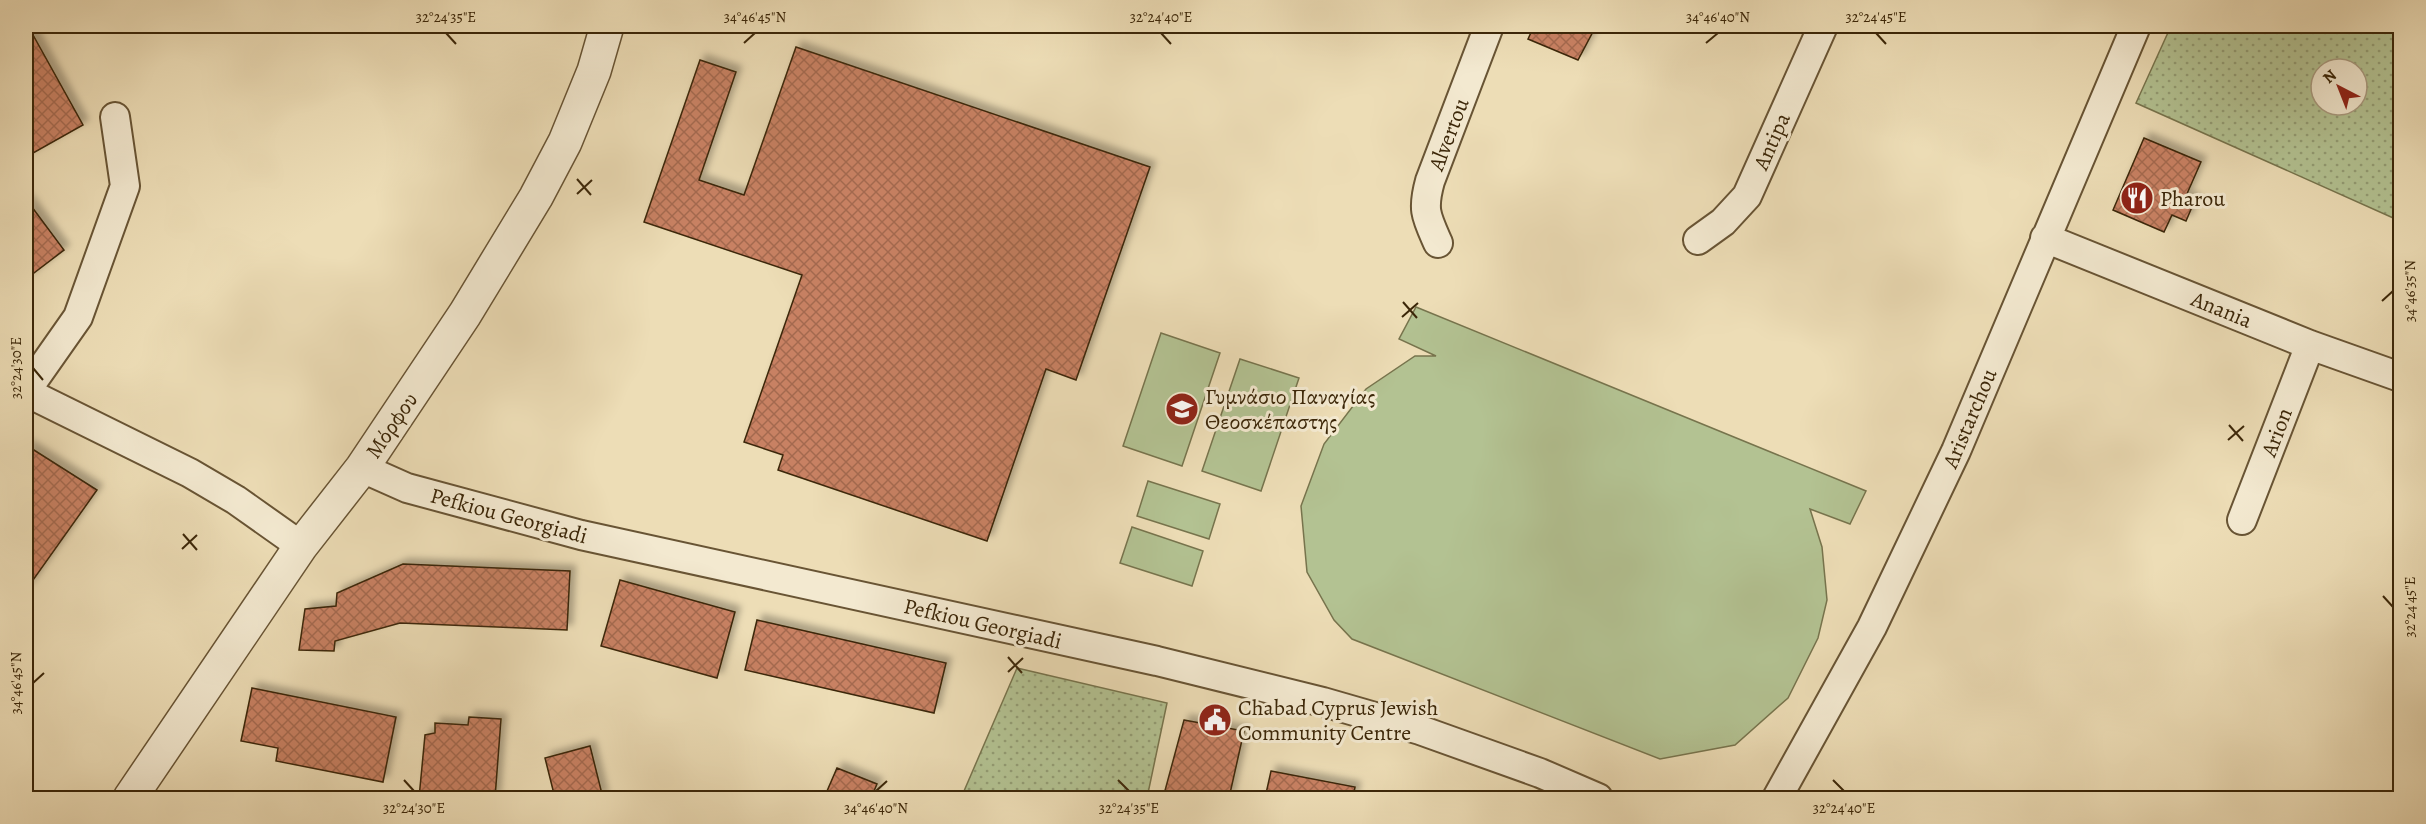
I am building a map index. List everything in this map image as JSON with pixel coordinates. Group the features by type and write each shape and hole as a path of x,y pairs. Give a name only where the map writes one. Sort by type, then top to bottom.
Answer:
{"street":[{"name":"Μόρφου","path":"130,798 301,546 362,468 465,314 536,197 565,142 594,71 607,26"},
{"name":"Alvertou","path":"1438,243 1426,215 1425,200 1430,181 1489,26"},
{"name":"Antipa","path":"1698,240 1720,225 1747,196 1823,26"},
{"name":"Aristarchou","path":"1777,798 1872,627 1956,451 2131,27"},
{"path":"115,117 125,186 78,317 26,392 190,473 236,500 301,546"},
{"name":"Anania","path":"2045,238 2310,345 2400,377"},
{"name":"Arion","path":"2242,520 2310,345"},
{"name":"Pefkiou Georgiadi","path":"362,468 407,488 581,535 1157,661 1323,702 1420,730 1540,773 1598,798"}],"green space":[{"path":"2171,26 2400,26 2400,221 2136,103"},
{"path":"1416,307 1866,491 1850,524 1810,509 1822,547 1827,600 1818,638 1788,698 1735,745 1660,759 1352,639 1334,620 1307,572 1301,506 1324,444 1366,389 1415,356 1436,356 1399,339"},
{"path":"1161,333 1220,353 1182,466 1123,446"},
{"path":"1240,359 1299,378 1261,491 1202,471"},
{"path":"1148,481 1220,504 1209,539 1137,516"},
{"path":"1132,527 1203,551 1192,586 1120,563"},
{"path":"1017,668 1167,703 1147,798 961,798"}],"building":[{"path":"26,26 83,125 26,157"},
{"path":"1534,26 1596,26 1578,60 1528,39"},
{"path":"796,47 1150,167 1076,380 1046,369 987,541 778,470 783,455 744,442 802,275 644,222 700,60 736,72 699,180 744,195"},
{"path":"2144,138 2201,162 2186,196 2195,200 2186,221 2172,215 2164,232 2113,210"},
{"path":"26,199 64,250 26,279"},
{"path":"26,445 97,490 26,590"},
{"path":"403,564 570,571 567,630 400,623 335,641 334,651 299,650 305,609 336,606 337,593"},
{"path":"620,580 735,612 717,678 601,646"},
{"path":"757,620 946,663 934,713 745,670"},
{"path":"252,688 396,717 383,782 276,761 278,748 241,741"},
{"path":"469,717 501,719 495,798 419,798 425,735 435,733 435,723 468,725"},
{"path":"1184,720 1244,731 1229,798 1163,798"},
{"path":"590,746 603,798 555,798 545,758"},
{"path":"837,768 877,784 871,798 824,798"},
{"path":"1271,771 1355,787 1353,798 1265,798"}],"place":[{"name":"Pharou","path":"2137,198"},
{"name":"Γυμνάσιο Παναγίας Θεοσκέπαστης","path":"1182,409"},
{"name":"Chabad Cyprus Jewish Community Centre","path":"1215,720"}]}
